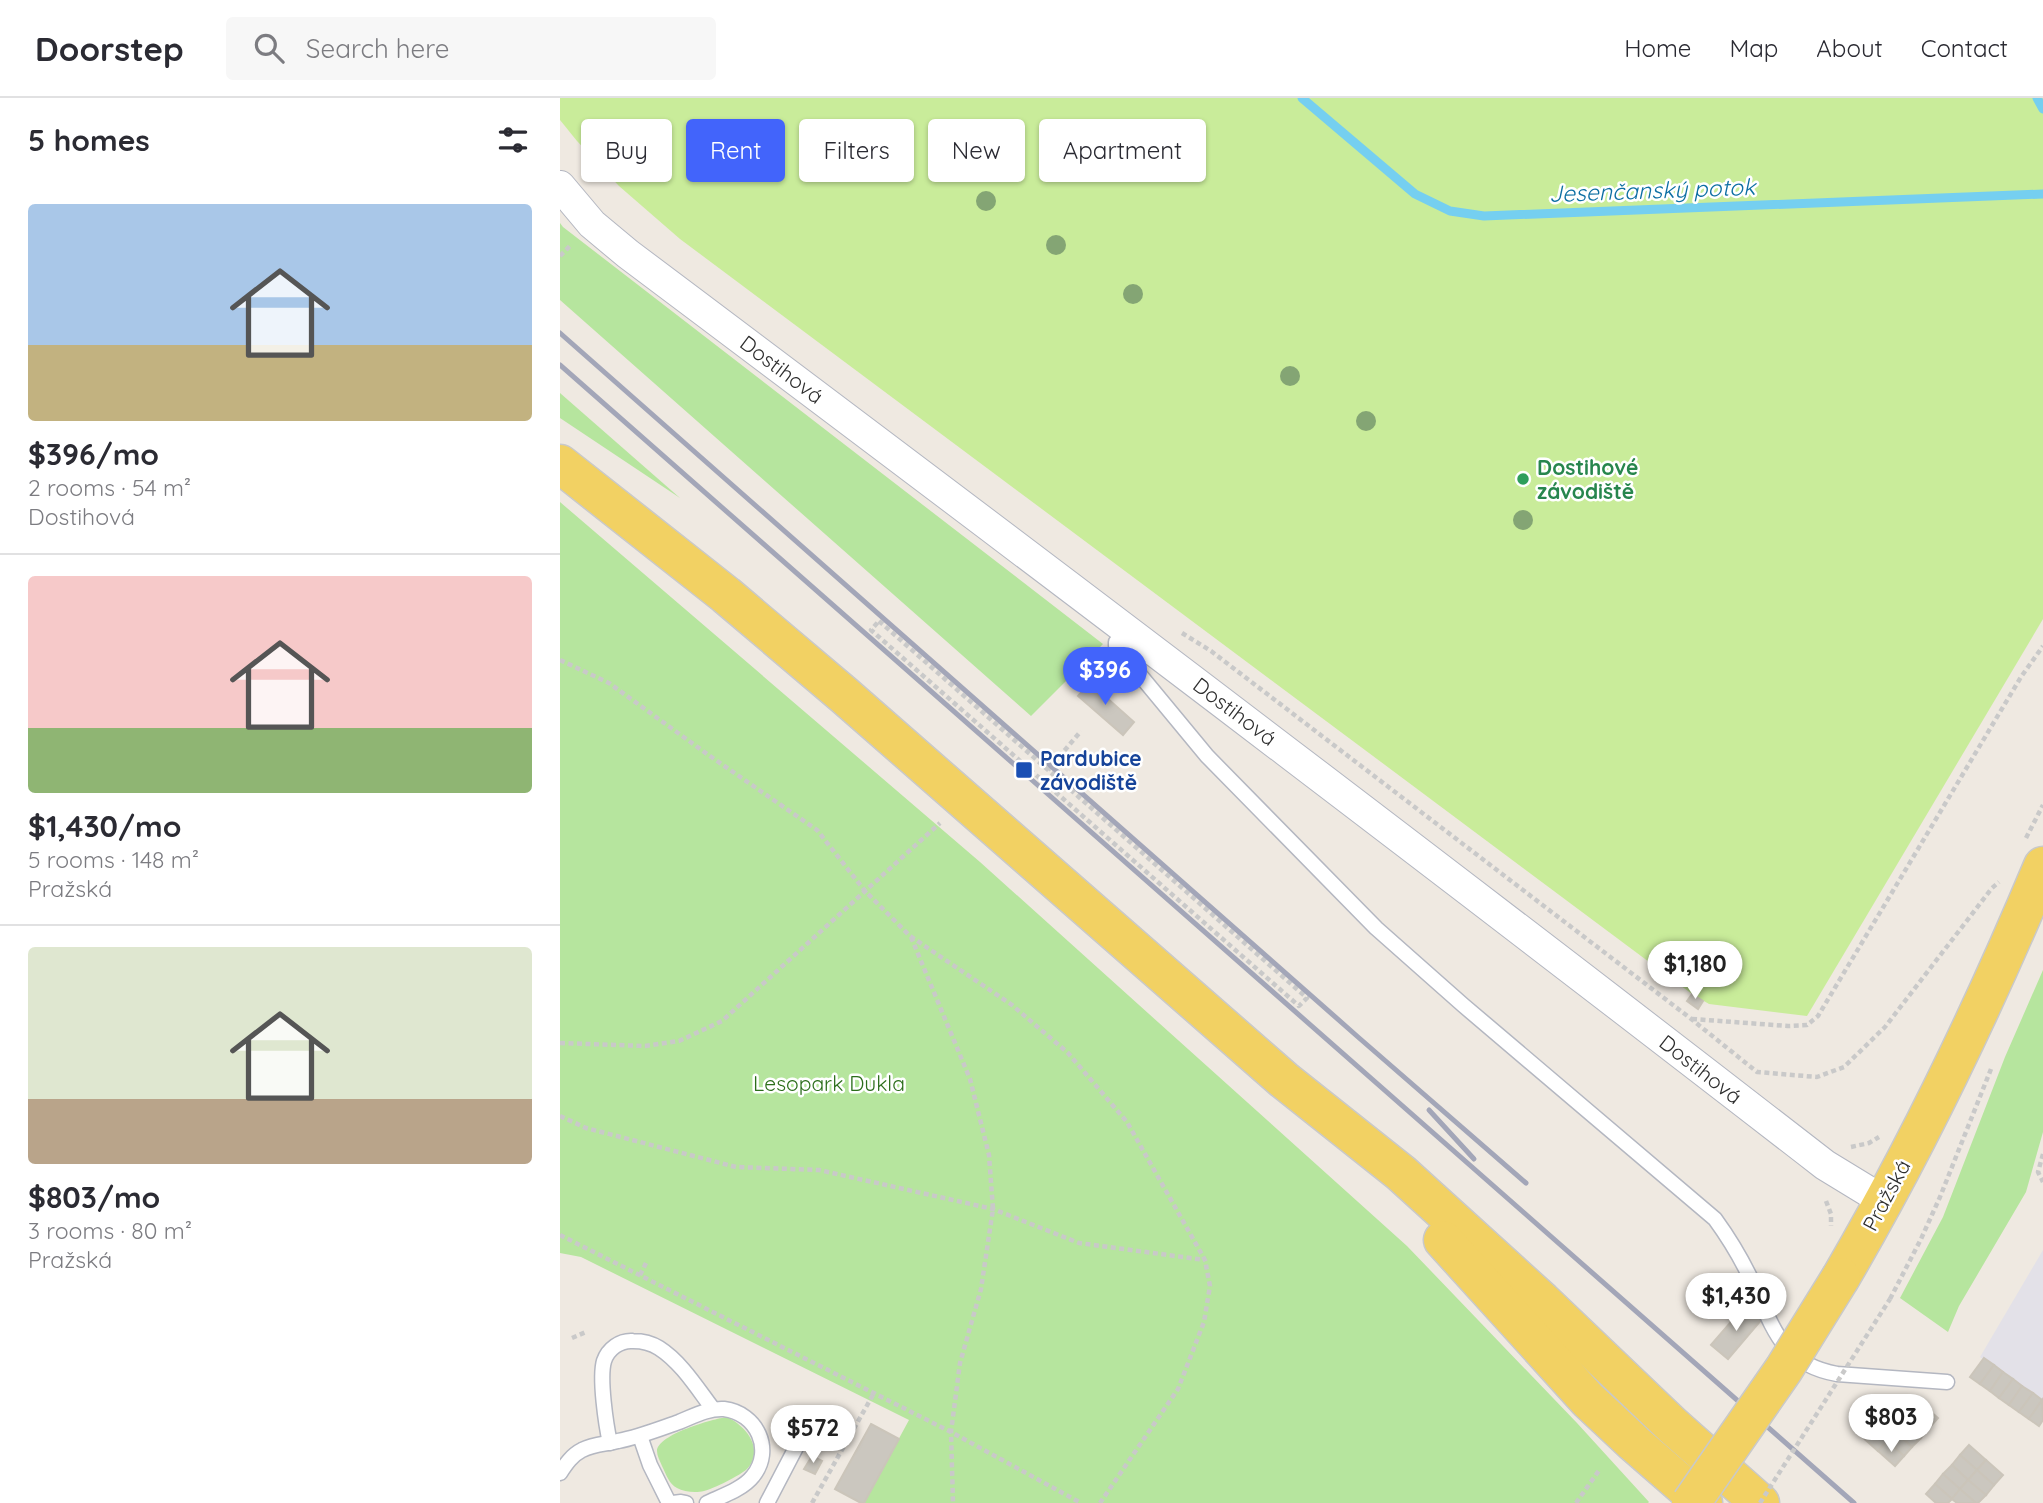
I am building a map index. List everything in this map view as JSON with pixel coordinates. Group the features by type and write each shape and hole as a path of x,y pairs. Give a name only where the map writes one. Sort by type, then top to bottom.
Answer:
{"main road":[{"path":"560,464 726,595 1284,1080 1401,1173 1760,1503"},
{"name":"Pražská","path":"1691,1503 1784,1369 1884,1201 1946,1081 2038,879"},
{"path":"1284,1080 1436,1232 1588,1400 1703,1503"}],"street":[{"name":"Dostihová","path":"560,186 592,224 628,254 1486,902 1825,1165 1884,1201"}],"lane":[{"path":"1116,642 1116,646 1207,757 1376,929 1714,1219 1737,1252 1776,1335 1798,1360 1808,1366 1837,1374 1947,1382"},
{"path":"610,1443 604,1362 611,1349 625,1340 657,1346 674,1360 713,1409"},
{"path":"560,1473 580,1450 640,1436 713,1409 728,1409 741,1413 753,1422 763,1445 762,1458 748,1482 707,1503"},
{"path":"767,1503 803,1434"},
{"path":"640,1436 650,1465 671,1503 686,1503"}],"path":[{"path":"878,621 1048,770 1307,998 1299,1006 871,630 878,621"},
{"path":"1178,631 1211,651 1757,1072 1817,1077 1844,1067 1885,1027 1997,882 2007,879 2038,879"},
{"path":"1690,1018 1788,1026 1807,1025 1818,1016 2021,677 2043,646"},
{"path":"560,660 609,683 817,830 865,891 910,936 1012,1005 1068,1053 1127,1122 1205,1260 1210,1286 1204,1322 1178,1389 1100,1503"},
{"path":"1048,770 1081,731"},
{"path":"560,1043 645,1046 679,1041 722,1021 946,817"},
{"path":"910,936 970,1079 989,1155 993,1209 981,1289 960,1363 951,1432 953,1503"},
{"path":"1760,1503 1890,1299 1935,1208 1995,1060"},
{"path":"560,1116 586,1128 736,1167 819,1170 993,1209 1079,1243 1205,1260"},
{"path":"2043,1154 2038,1172 2043,1182"},
{"path":"560,1235 874,1392 1081,1503"},
{"path":"640,1275 646,1263"},
{"path":"572,1338 586,1332"},
{"path":"812,1503 874,1392"},
{"path":"1576,1503 1600,1469"}],"shaded area":[{"path":"2043,1250 2043,1401 1980,1357"}],"green space":[{"name":"Dostihové závodiště","path":"560,98 2043,98 2043,619 1807,1016 1709,1004 1692,994 680,239 615,182 672,182 672,119 581,119 581,145 560,120"},
{"path":"560,223 1103,644 1031,716 560,300"},
{"path":"560,393 680,498 560,418"},
{"name":"Lesopark Dukla","path":"560,502 980,862 1407,1246 1649,1502 864,1503 909,1420 581,1257 560,1253"},
{"path":"2043,970 2043,1132 2026,1192 1959,1306 1948,1332 1900,1298 1943,1217 2005,1057"},
{"path":"727,1417 741,1426 754,1446 752,1461 747,1469 727,1482 704,1491 687,1491 674,1486 658,1457 660,1445 687,1428"}],"building":[{"path":"1095,677 1103,684 1098,690 1134,722 1123,735 1078,696"},
{"path":"1692,994 1703,1001 1698,1009 1687,1001"},
{"path":"1744,1307 1749,1311 1746,1315 1749,1317 1754,1312 1762,1319 1728,1359 1711,1345"},
{"path":"1984,1358 1994,1365 1980,1384 1970,1377"},
{"path":"1994,1365 2003,1372 1990,1391 1980,1384"},
{"path":"2003,1372 2013,1379 1999,1398 1990,1391"},
{"path":"2013,1379 2022,1386 2009,1405 1999,1398"},
{"path":"2022,1386 2033,1393 2019,1412 2009,1405"},
{"path":"2033,1393 2042,1400 2029,1419 2019,1412"},
{"path":"1895,1399 1912,1413 1903,1423 1886,1408"},
{"path":"2042,1400 2043,1420 2039,1426 2029,1419"},
{"path":"1921,1403 1938,1418 1929,1428 1912,1413"},
{"path":"1886,1408 1903,1423 1895,1432 1878,1417"},
{"path":"1912,1413 1929,1428 1921,1438 1903,1423"},
{"path":"1878,1417 1895,1432 1887,1441 1870,1426"},
{"path":"1903,1423 1921,1438 1912,1447 1895,1432"},
{"path":"871,1424 899,1439 864,1503 861,1503 835,1489"},
{"path":"1870,1426 1887,1441 1878,1451 1861,1436"},
{"path":"1895,1432 1912,1447 1904,1456 1887,1441"},
{"path":"1887,1441 1904,1456 1895,1466 1878,1451"},
{"path":"1969,1445 1986,1460 1977,1470 1960,1455"},
{"path":"1960,1455 1977,1470 1968,1480 1952,1465"},
{"path":"812,1456 822,1461 815,1474 804,1469"},
{"path":"1986,1460 2003,1475 1994,1485 1977,1470"},
{"path":"1952,1465 1968,1480 1960,1489 1943,1474"},
{"path":"1977,1470 1994,1485 1986,1495 1968,1480"},
{"path":"1943,1474 1960,1489 1952,1499 1935,1484"},
{"path":"1968,1480 1986,1495 1978,1503 1960,1489"},
{"path":"1935,1484 1952,1499 1948,1503 1936,1503 1926,1494"},
{"path":"1960,1489 1976,1503 1957,1503 1952,1499"}],"waterway":[{"name":"Jesenčanský potok","path":"1302,98 1415,194 1450,211 1484,216 2043,194"},
{"path":"2037,98 2043,109"}],"railway":[{"path":"560,333 1526,1183"},
{"path":"560,365 1854,1503"},
{"path":"1429,1110 1474,1159"}],"place":[{"name":"Dostihové závodiště","path":"1523,479"},
{"name":"Pardubice závodiště","path":"1024,770"}]}
